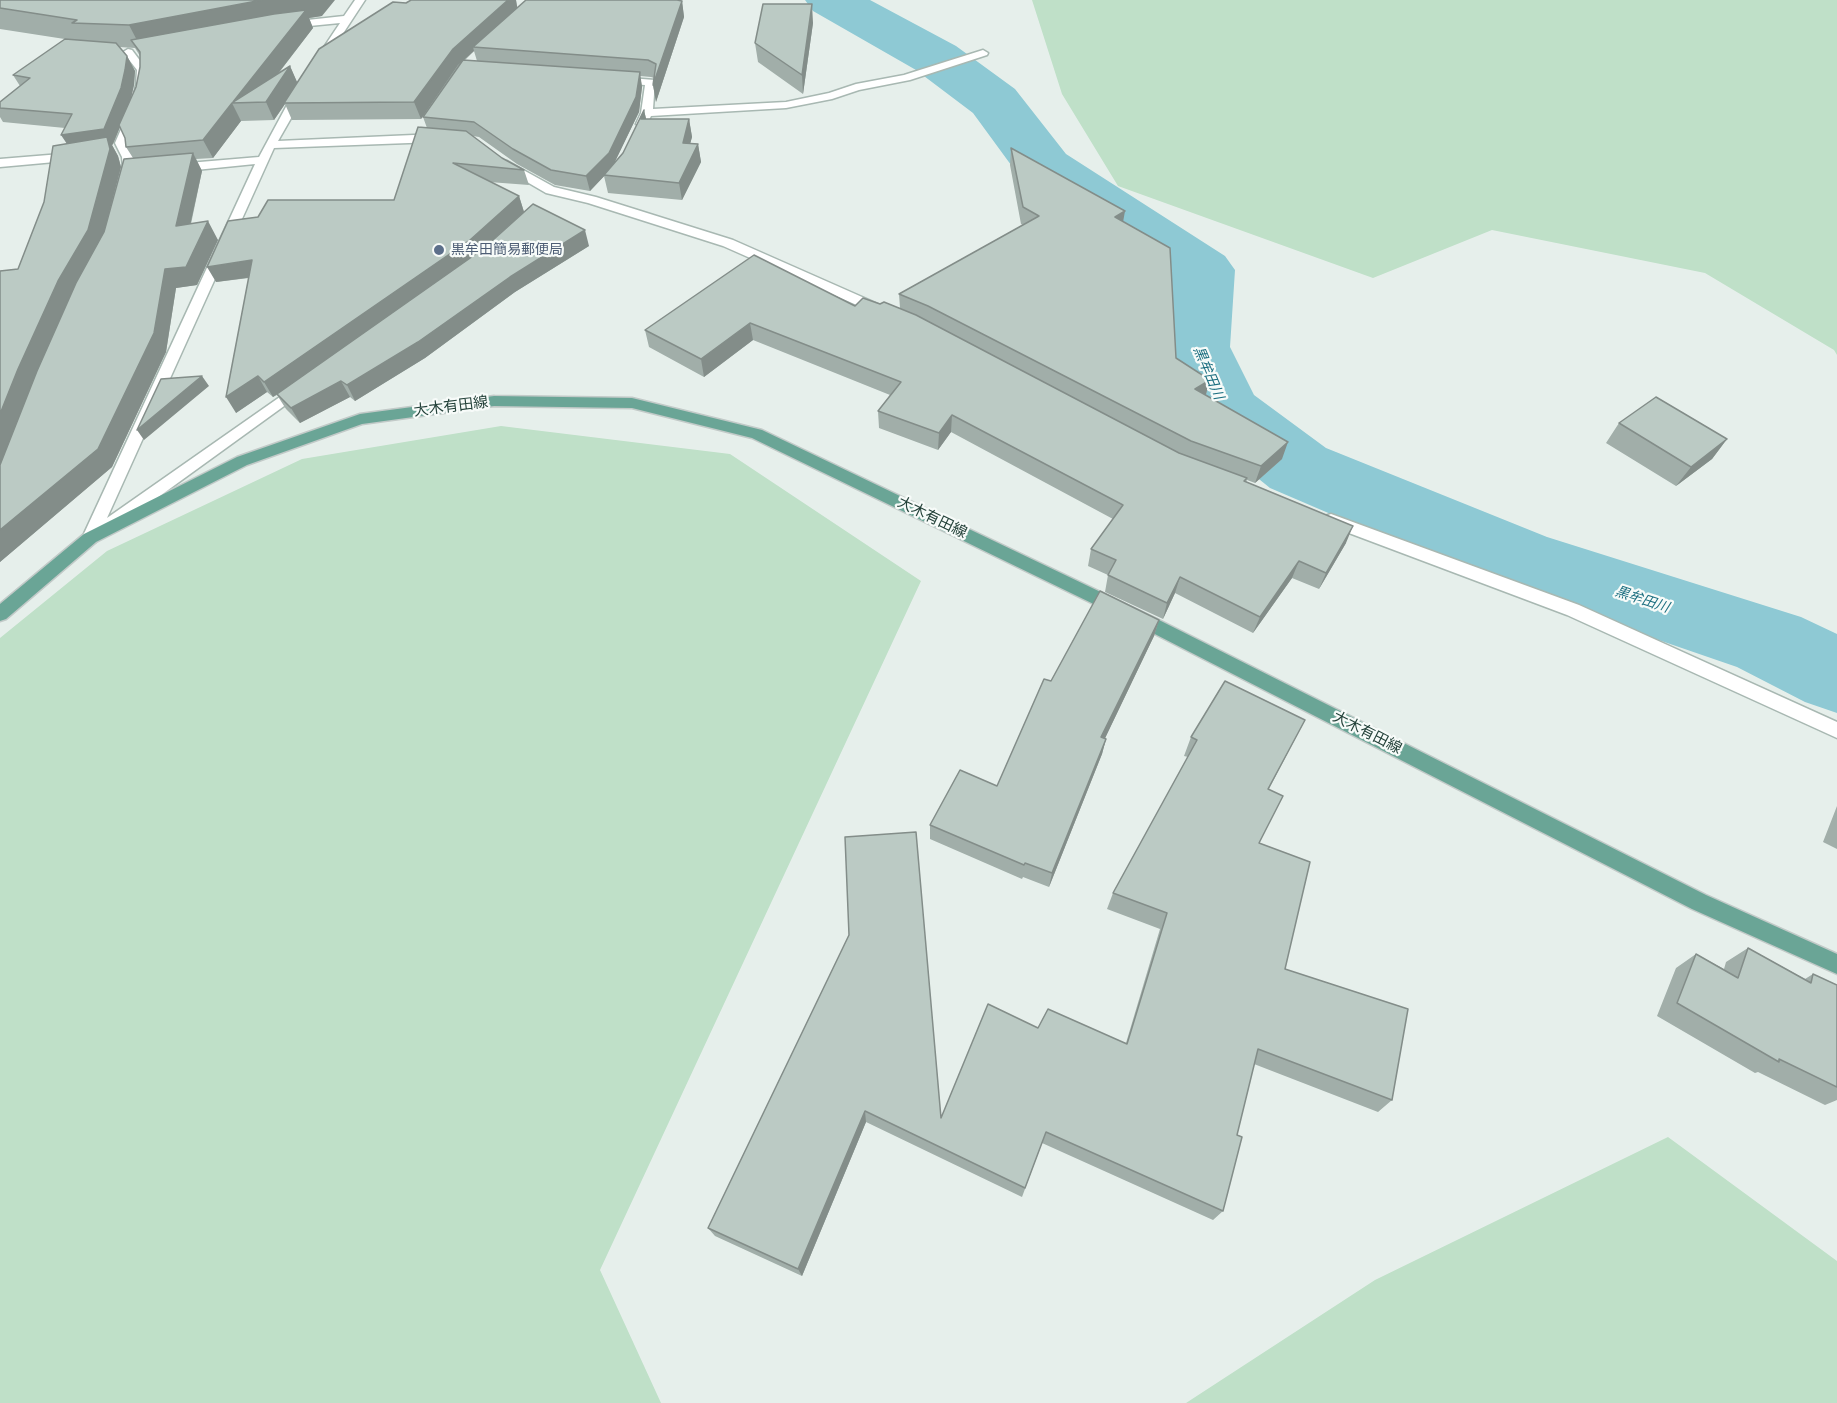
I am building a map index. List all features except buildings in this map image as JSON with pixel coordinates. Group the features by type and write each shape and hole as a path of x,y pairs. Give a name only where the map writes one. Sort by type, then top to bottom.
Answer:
{"main road":[{"name":"大木有田線","path":"0,614 90,538 242,461 360,419 494,401 632,403 757,434 1151,624 1699,902 1837,964"}],"street":[{"path":"317,66 360,0"},
{"path":"281,26 347,19"},
{"path":"122,194 134,171 129,157 118,150 138,104 142,85 142,70 129,52"},
{"path":"647,113 786,105 832,96 856,87 906,78 983,52"},
{"path":"604,79 651,82 647,113 638,132"},
{"path":"90,538 270,145 305,85"},
{"path":"270,145 418,134 454,139"},
{"path":"0,163 90,154"},
{"path":"494,155 512,170 557,192 595,196 728,243 901,319"},
{"path":"162,169 264,160"},
{"path":"540,207 557,192"},
{"path":"90,538 315,379"},
{"path":"1315,514 1572,610 1837,730"}],"green space":[{"path":"1032,0 1837,0 1837,355 1834,350 1705,273 1492,230 1373,278 1118,186 1062,94"},
{"path":"501,426 730,454 921,581 600,1270 661,1403 0,1403 0,638 107,551 302,459"},
{"path":"1668,1137 1837,1261 1837,1403 1186,1403 1375,1280"}],"waterway":[{"name":"黒牟田川","path":"831,0 936,58 994,101 1044,167 1201,270 1194,347 1224,411 1298,468 1517,559 1769,642 1837,676"}],"place":[{"name":"黒牟田簡易郵便局","path":"439,250"}]}
